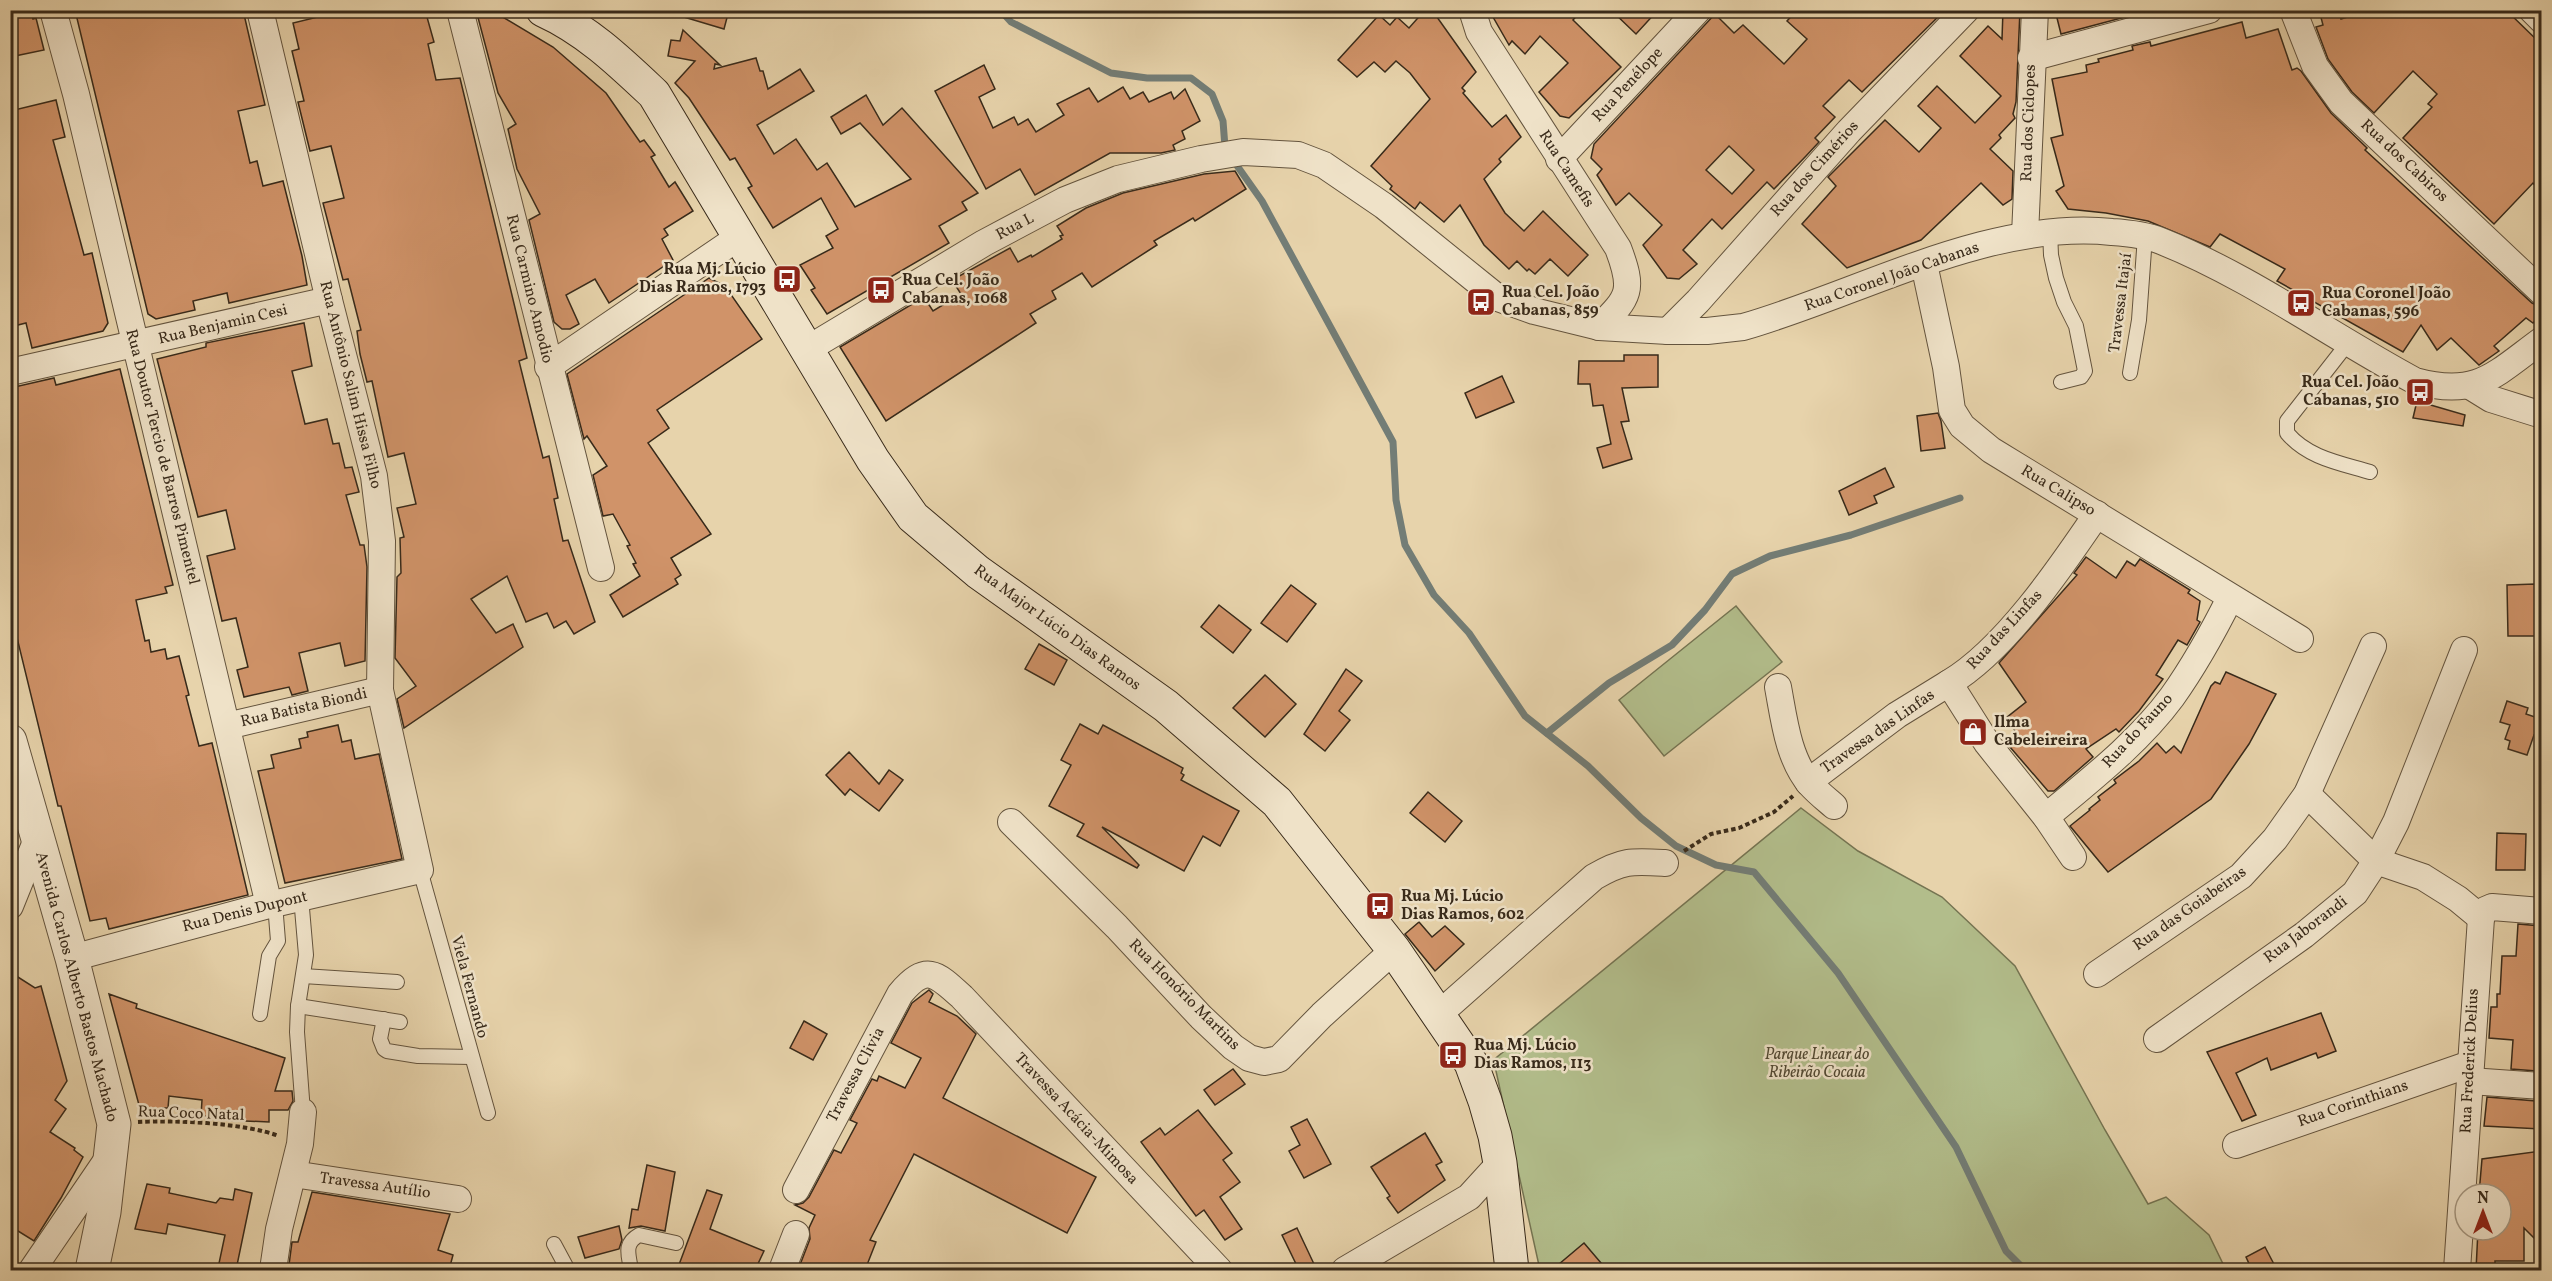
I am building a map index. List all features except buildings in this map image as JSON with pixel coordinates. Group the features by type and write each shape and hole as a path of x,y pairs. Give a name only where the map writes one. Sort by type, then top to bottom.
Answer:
{"main road":[{"name":"Rua Major Lúcio Dias Ramos","path":"543,10 567,21 609,52 654,94 873,460 913,517 978,572 1166,706 1277,802 1394,950 1471,1064 1495,1136 1512,1270"},
{"name":"Avenida Carlos Alberto Bastos Machado","path":"10,741 72,958 113,1139 92,1270"}],"street":[{"name":"Rua Doutor Tercio de Barros Pimentel","path":"53,10 76,94 269,904"},
{"name":"Rua Antônio Salim Hissa Filho","path":"260,10 329,300 374,476 382,541 380,690 420,870"},
{"name":"Rua Carmino Amodio","path":"460,10 601,568"},
{"name":"Rua Camefis","path":"1472,10 1479,32 1618,248 1627,272 1628,288 1621,305 1599,327"},
{"name":"Rua Penélope","path":"1559,159 1698,10"},
{"name":"Rua dos Cimérios","path":"1668,331 1698,301 1849,131 1966,10"},
{"name":"Rua dos Ciclopes","path":"2025,235 2031,58 2035,10"},
{"path":"2031,58 2209,10"},
{"name":"Rua dos Cabiros","path":"2293,10 2315,66 2342,102 2504,254 2541,292"},
{"path":"2532,10 2541,20"},
{"name":"Rua Coronel João Cabanas","path":"1243,152 1298,155 1324,165 1384,206 1459,269 1498,298 1534,311 1599,327 1668,331 1707,331 1743,327 1924,264 2025,235 2088,229 2160,240 2241,281 2415,381 2450,388 2470,386 2492,375 2541,340"},
{"name":"Rua L","path":"806,350 984,243 1065,200 1118,179 1243,152"},
{"path":"549,367 740,237"},
{"name":"Rua Calipso","path":"1924,264 1955,418 1991,450 2300,639"},
{"name":"Rua Benjamin Cesi","path":"10,372 329,300"},
{"path":"2470,386 2491,399 2541,415"},
{"name":"Rua das Linfas","path":"1949,683 1975,665 2007,632 2044,589 2097,514"},
{"name":"Rua do Fauno","path":"2046,817 2103,770 2144,729 2170,698 2230,598"},
{"name":"Rua das Goiabeiras","path":"2097,974 2241,876 2276,839 2307,794 2373,646"},
{"name":"Rua Jaborandi","path":"2157,1039 2304,934 2355,893 2376,861 2396,822 2464,650"},
{"path":"1949,683 1987,743 2046,817 2073,857"},
{"name":"Travessa das Linfas","path":"1808,782 1897,716 1949,683"},
{"name":"Travessa das Linfas","path":"1778,687 1788,740 1808,782 1834,806"},
{"name":"Rua Batista Biondi","path":"227,726 380,690"},
{"path":"2307,794 2376,861 2423,877 2458,899 2481,918 2485,910 2492,907 2541,911"},
{"name":"Rua Honório Martins","path":"1011,822 1117,927 1201,1017 1233,1047 1249,1058 1264,1062 1279,1059 1322,1015 1394,950"},
{"path":"10,906 37,839"},
{"path":"1438,1015 1594,877 1615,865 1633,861 1665,863"},
{"name":"Rua Denis Dupont","path":"72,958 269,904 420,870"},
{"name":"Rua Frederick Delius","path":"2457,1270 2481,918"},
{"name":"Travessa Clivia","path":"796,1190 900,994 912,980 929,973"},
{"name":"Travessa Acácia-Mimosa","path":"929,973 943,979 962,997 1219,1270"},
{"path":"2470,1073 2541,1086"},
{"name":"Rua Corinthians","path":"2236,1145 2470,1073"},
{"path":"273,1270 279,1229 300,1143 303,1112"},
{"path":"32,1270 113,1139"},
{"path":"1345,1270 1469,1197 1500,1163"},
{"name":"Travessa Autílio","path":"292,1174 458,1198"},
{"path":"1469,1197 1504,1208"},
{"path":"782,1270 796,1234"}],"lane":[{"path":"2050,231 2051,255 2056,278 2064,302 2076,326 2085,372 2081,377 2061,382"},
{"name":"Travessa Itajaí","path":"2130,373 2139,320 2145,236"},
{"path":"2348,343 2287,421 2287,433 2295,442 2323,458 2370,472"},
{"name":"Viela Fernando","path":"420,870 488,1113"},
{"path":"300,897 306,955 297,1006 303,1112"},
{"path":"260,1014 269,956 278,941 276,916 269,904"},
{"path":"303,976 396,982"},
{"path":"297,1006 400,1022"},
{"path":"384,1019 380,1039 381,1045 387,1051 418,1056 471,1057"},
{"path":"631,1270 627,1247 631,1239 639,1235 676,1244"},
{"path":"554,1244 568,1270"}],"path":[{"path":"1665,863 1711,834 1739,828 1774,812 1808,782"},
{"name":"Rua Coco Natal","path":"113,1139 143,1122 232,1125 264,1130 300,1143"}],"green space":[{"path":"1736,606 1782,662 1664,756 1619,700"},
{"name":"Parque Linear do Ribeirão Cocaia","path":"1801,808 1858,851 1942,897 2015,966 2148,1204 2166,1197 2209,1235 2226,1270 1540,1270 1496,1071 1491,1062"}],"waterway":[{"path":"1000,10 1011,22 1111,73 1147,78 1191,78 1212,94 1223,121 1227,151"},
{"path":"1233,160 1262,201 1393,442 1396,500 1405,545 1434,595 1469,633 1525,716 1588,766 1641,818 1676,846 1716,865 1754,872 1838,973 1956,1147 2006,1251 2025,1270"},
{"path":"1547,733 1609,683 1672,645 1705,610 1732,574 1770,556 1851,535 1960,498"}],"place":[{"name":"Rua Mj. Lúcio Dias Ramos, 1793","path":"787,279"},
{"name":"Rua Cel. João Cabanas, 1068","path":"881,290"},
{"name":"Rua Cel. João Cabanas, 859","path":"1481,302"},
{"name":"Rua Coronel João Cabanas, 596","path":"2301,303"},
{"name":"Rua Cel. João Cabanas, 510","path":"2420,392"},
{"name":"Ilma Cabeleireira","path":"1973,732"},
{"name":"Rua Mj. Lúcio Dias Ramos, 602","path":"1380,906"},
{"name":"Rua Mj. Lúcio Dias Ramos, 113","path":"1453,1055"}]}
